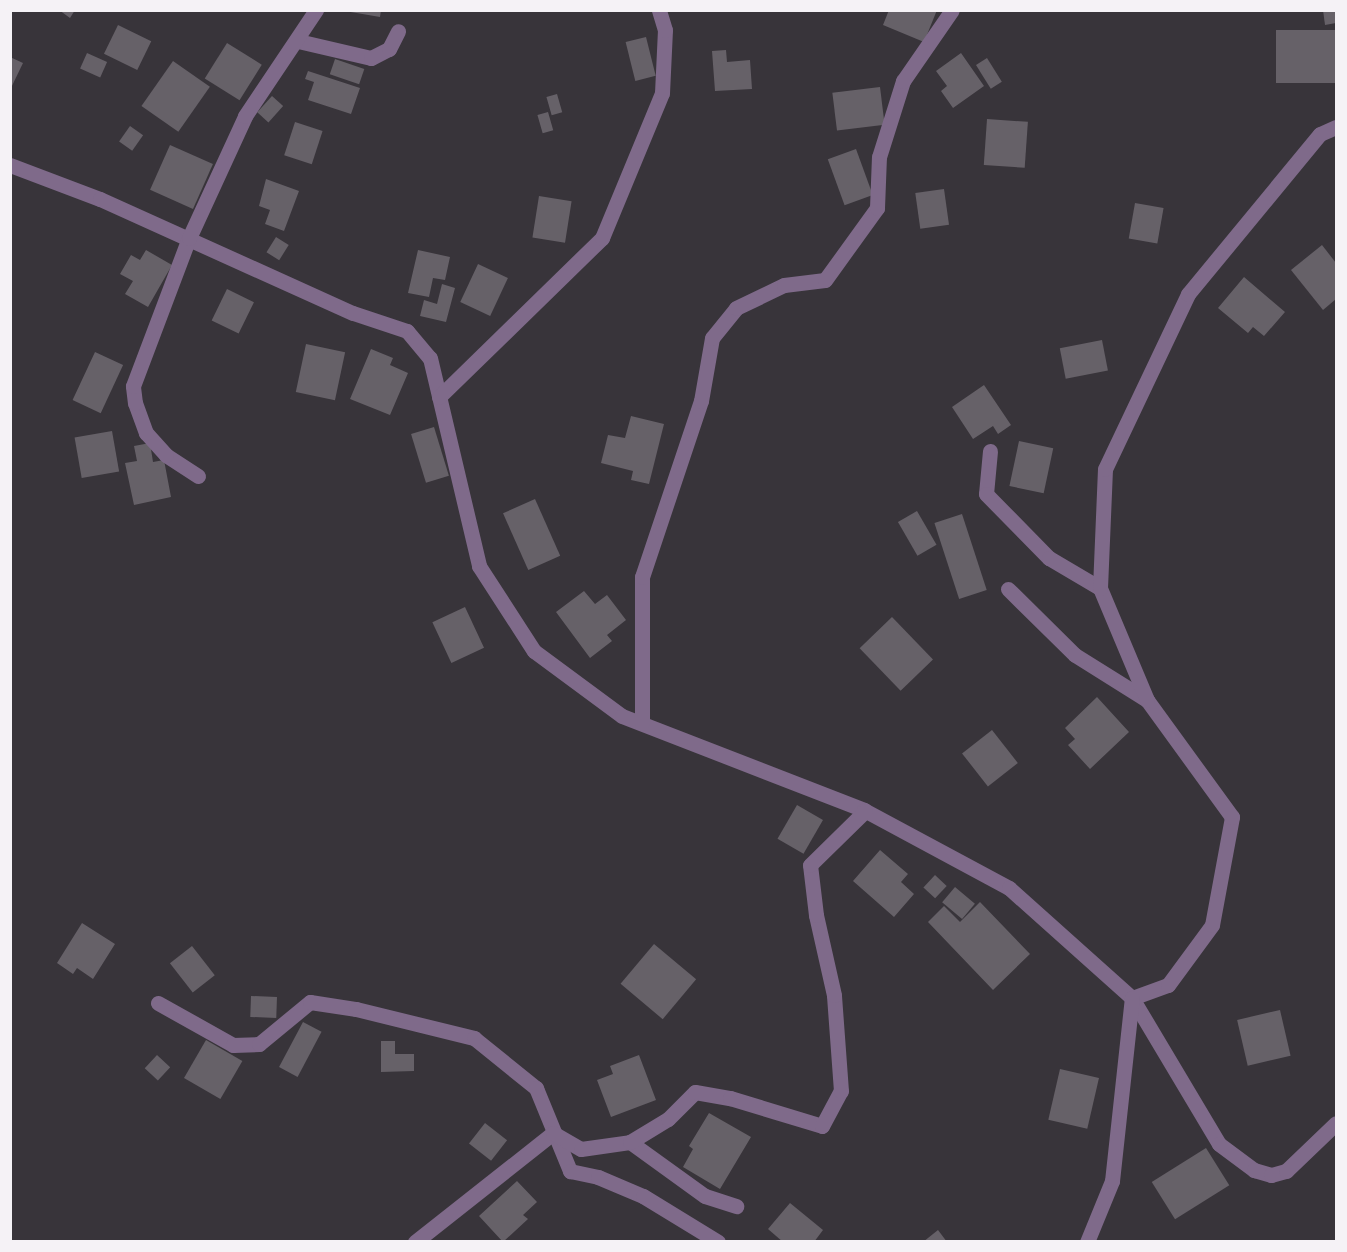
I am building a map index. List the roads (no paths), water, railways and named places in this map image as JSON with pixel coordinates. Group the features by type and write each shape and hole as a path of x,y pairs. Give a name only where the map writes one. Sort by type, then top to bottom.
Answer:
{"street":[{"path":"198,476 166,455 146,433 135,404 134,386 189,238 245,116 298,41 316,10"},
{"path":"439,397 602,238 662,93 664,30 659,10"},
{"path":"642,723 642,577 700,401 712,338 736,308 784,285 825,280 877,208 879,157 903,81 952,10"},
{"path":"298,41 371,58 389,49 398,31"},
{"path":"1132,998 1168,985 1212,926 1232,817 1147,700 1100,588 1105,469 1188,294 1320,134 1336,126"},
{"path":"10,165 189,238 353,313 407,331 429,358 479,566 534,651 622,716 865,811 1009,888 1132,998 1220,1144 1254,1170 1271,1175 1286,1171 1336,1123"},
{"path":"990,451 986,494 1049,558 1100,588"},
{"path":"1008,589 1075,655 1147,700"},
{"path":"553,1133 581,1149 630,1142 668,1119 695,1092 730,1098 822,1126 841,1091 834,995 816,915 810,865 865,811"},
{"path":"1087,1242 1112,1181 1132,998"},
{"path":"158,1003 233,1045 259,1044 310,1002 356,1009 474,1038 536,1088 570,1171 598,1178 643,1196 718,1242"},
{"path":"415,1242 553,1133"},
{"path":"630,1142 705,1196 736,1206"}]}
